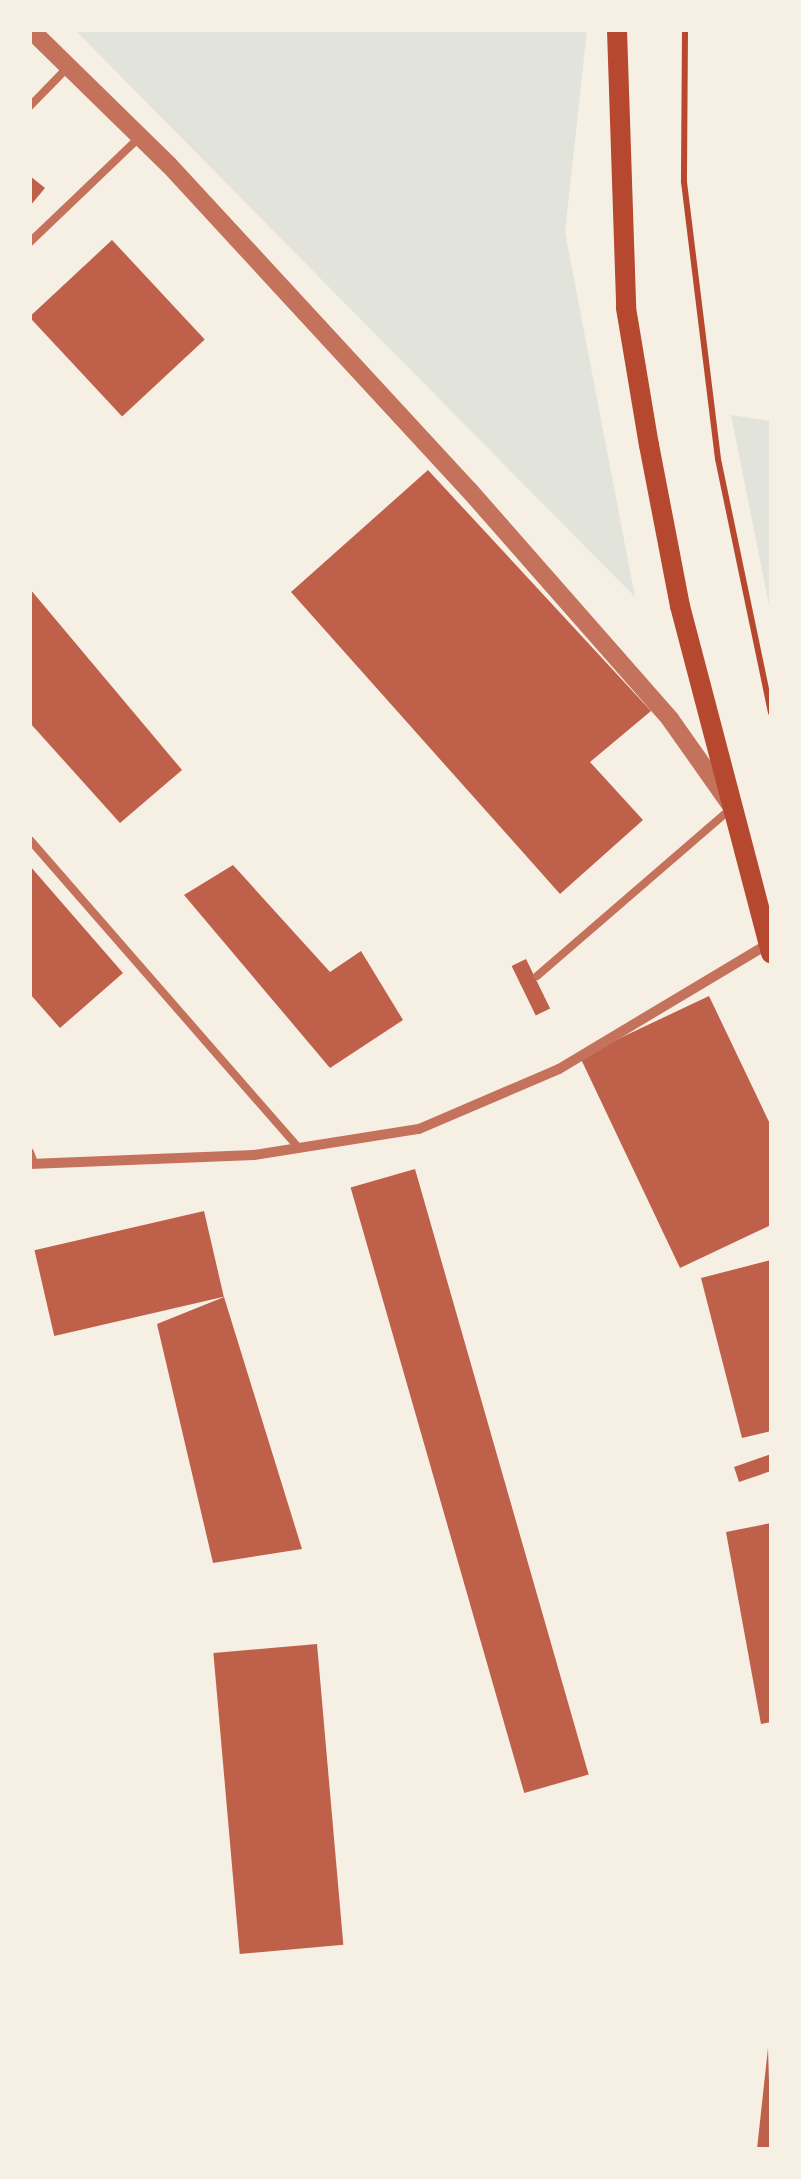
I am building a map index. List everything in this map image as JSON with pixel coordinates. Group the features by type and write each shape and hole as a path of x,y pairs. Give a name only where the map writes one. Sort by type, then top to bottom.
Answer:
{"main road":[{"path":"617,30 626,308 680,606 770,949"}],"street":[{"path":"31,30 140,138 496,520 670,719 732,807"},
{"path":"31,1160 183,1161 418,1129 474,1110 559,1069 770,949"}],"lane":[{"path":"30,106 68,67"},
{"path":"30,242 140,138"},
{"path":"537,976 732,807"},
{"path":"30,840 299,1148"}],"path":[{"path":"685,30 684,182 711,400 771,714"}],"shaded area":[{"path":"75,30 587,30 565,232 635,597"},
{"path":"731,415 771,421 771,615"}],"building":[{"path":"30,176 45,188 30,206"},
{"path":"112,240 205,339 122,417 30,318"},
{"path":"428,470 651,711 590,762 643,820 560,894 291,592"},
{"path":"30,589 182,770 120,823 30,723"},
{"path":"233,865 330,972 361,951 403,1020 330,1068 184,895"},
{"path":"30,866 123,973 60,1028 30,994"},
{"path":"526,959 550,1008 536,1015 512,966"},
{"path":"709,996 771,1126 771,1225 680,1268 580,1057"},
{"path":"415,1169 589,1775 524,1793 351,1187"},
{"path":"204,1211 224,1297 54,1336 34,1250"},
{"path":"771,1260 771,1431 742,1438 701,1278"},
{"path":"224,1297 302,1549 213,1563 157,1324"},
{"path":"771,1454 771,1471 739,1482 734,1467"},
{"path":"771,1523 771,1722 761,1724 726,1532"},
{"path":"317,1644 343,1945 240,1954 213,1653"},
{"path":"768,2048 771,2149 757,2149"}]}
